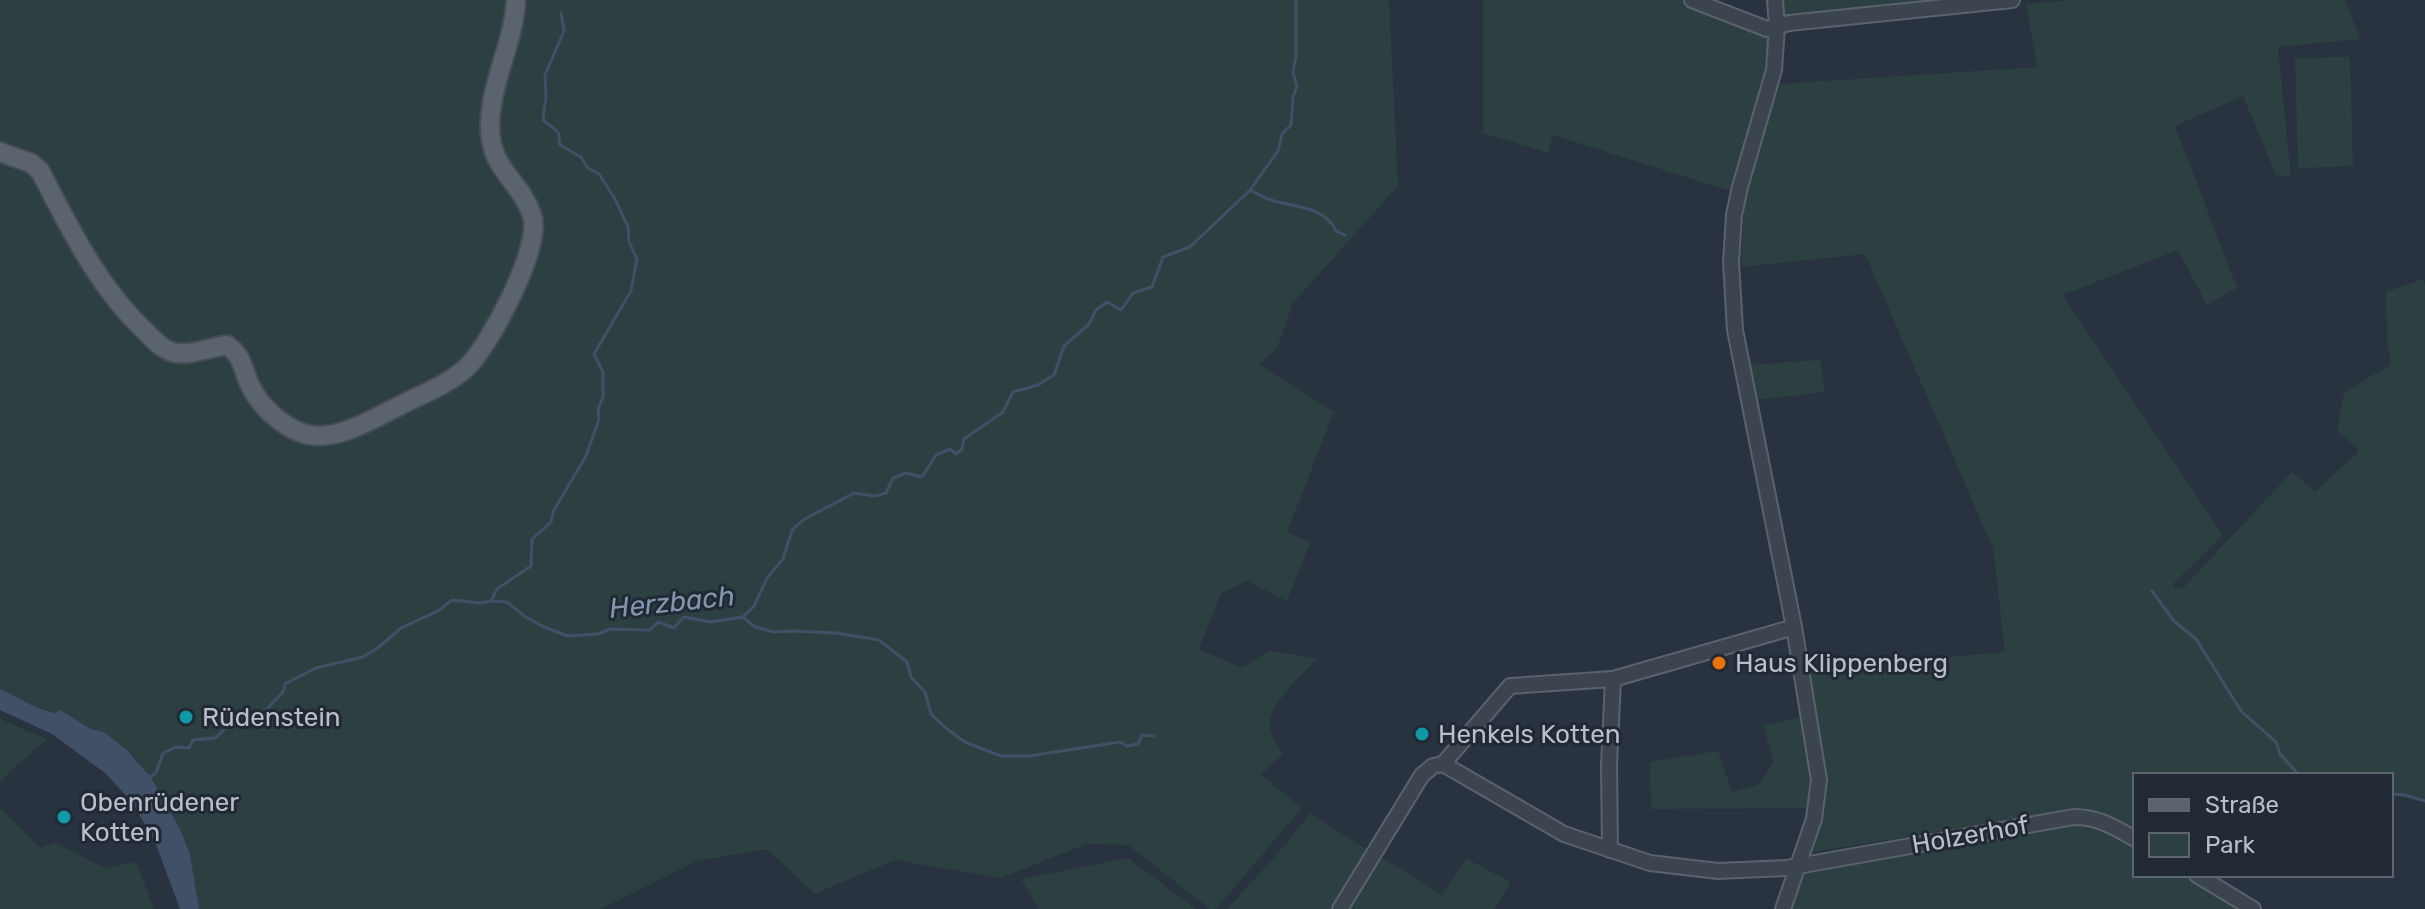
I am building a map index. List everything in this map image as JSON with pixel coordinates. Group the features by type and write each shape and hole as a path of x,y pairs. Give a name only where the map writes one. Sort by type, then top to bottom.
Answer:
{"main road":[{"path":"0,152 31,163 40,171 78,246 103,285 163,348 179,353 227,345 239,353 249,384 258,399 288,426 305,434 347,430 440,386 470,365 501,318 533,242 534,218 498,163 491,135 492,102 514,20 516,0"}],"street":[{"path":"1692,0 1767,29 2012,0"},
{"path":"1775,0 1777,26 1770,91 1750,151 1734,215 1731,262 1735,330 1794,627 1819,780 1814,819 1783,909"},
{"path":"1340,909 1422,775 1433,766 1443,764 1510,686 1613,679 1794,627"},
{"path":"1610,850 1609,765 1613,679"},
{"name":"Holzerhof","path":"1443,764 1564,834 1650,863 1718,871 1786,868 2074,817 2092,817 2133,838"},
{"path":"2200,877 2253,909"}],"green space":[{"path":"0,0 1389,0 1398,186 1293,303 1277,348 1259,364 1334,412 1287,532 1310,543 1287,601 1247,581 1221,593 1199,649 1242,668 1269,651 1317,658 1272,712 1270,728 1283,754 1261,775 1302,808 1216,909 1210,909 1128,845 1086,844 1001,878 895,860 815,894 767,849 696,861 600,909 199,909 190,854 181,831 150,776 135,757 104,732 91,729 60,710 56,713 41,709 0,689"},
{"path":"1483,0 1681,0 1768,36 1763,88 1730,191 1553,135 1548,153 1483,133"},
{"path":"1783,0 1928,0 1784,16"},
{"path":"2069,0 2345,0 2360,39 2278,47 2291,177 2276,175 2243,96 2175,126 2237,288 2207,305 2178,250 2063,295 2223,535 2173,584 2175,588 2182,589 2292,472 2315,492 2359,451 2337,430 2344,393 2391,364 2386,292 2423,279 2425,801 2393,795 2393,773 2133,773 2133,832 2103,814 2082,808 1813,852 1823,818 1823,783 1807,670 2005,652 1993,548 1865,254 1741,267 1744,203 1777,84 2037,67 2026,4"},
{"path":"2350,57 2353,166 2298,168 2295,58"},
{"path":"1820,360 1825,392 1756,400 1748,365"},
{"path":"1803,716 1811,783 1807,808 1651,809 1650,762 1718,751 1732,792 1759,784 1774,762 1763,726"},
{"path":"0,719 47,739 0,783"},
{"path":"0,807 41,848 54,842 105,868 136,862 154,909 0,909"},
{"path":"1310,813 1372,853 1338,909 1227,909 1287,843"},
{"path":"2079,821 2102,825 2133,843 2133,877 2191,877 2244,909 1792,909 1807,869"},
{"path":"1376,855 1441,895 1467,859 1511,882 1494,909 1344,909"},
{"path":"1128,858 1196,909 1039,909 1021,879"}],"water":[{"path":"0,689 41,709 56,713 60,710 91,729 104,732 127,750 150,776 181,831 190,854 199,909 180,909 155,842 132,802 105,773 52,734 0,710"}],"waterway":[{"name":"Herzbach","path":"148,778 156,773 163,753 176,747 189,748 193,740 215,738 232,718 260,716 283,692 285,684 316,668 363,657 401,628 438,611 452,600 507,602 524,616 568,636 598,634 610,629 650,630 658,622 674,628 684,617 710,622 743,617 754,606 767,578 783,559 792,530 803,520 854,493 875,496 886,493 893,478 906,473 922,477 936,455 950,449 956,454 962,449 964,439 1003,412 1013,392 1038,385 1054,375 1064,346 1089,324 1096,310 1107,302 1121,310 1133,293 1152,287 1163,257 1190,247 1250,190 1278,151 1282,134 1291,125 1297,86 1293,72 1296,0"},
{"path":"491,601 497,589 531,566 532,539 551,522 554,510 586,456 603,397 603,372 594,354 631,291 637,259 629,242 628,227 599,174 588,168 581,157 560,145 558,132 543,120 545,75 564,31 561,13"},
{"path":"1250,190 1271,200 1317,213 1325,217 1336,231 1345,235"},
{"path":"2152,591 2174,621 2196,639 2241,711 2276,742 2280,754 2297,773"},
{"path":"743,617 755,627 774,632 836,633 879,640 907,662 911,677 925,692 931,714 965,742 1001,756 1029,756 1120,742 1127,746 1138,744 1142,735 1154,736"},
{"path":"2393,794 2425,801"}],"place":[{"name":"Haus Klippenberg","path":"1719,663"},
{"name":"Rüdenstein","path":"186,717"},
{"name":"Henkels Kotten","path":"1422,734"},
{"name":"Obenrüdener Kotten","path":"64,817"}]}
